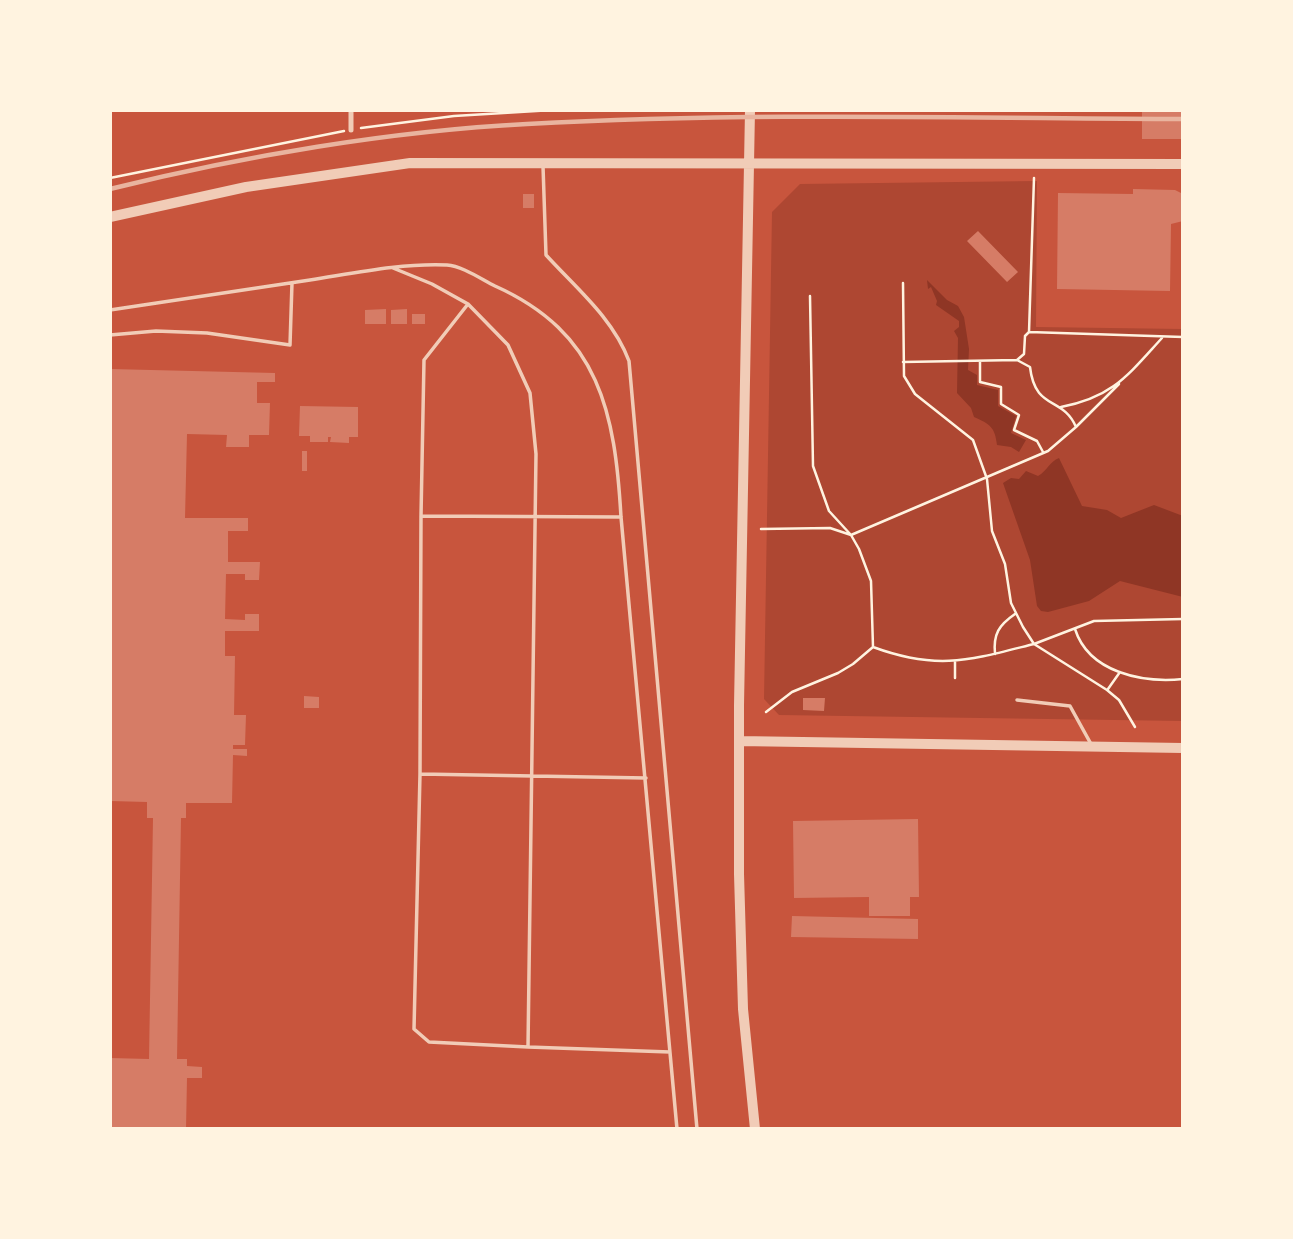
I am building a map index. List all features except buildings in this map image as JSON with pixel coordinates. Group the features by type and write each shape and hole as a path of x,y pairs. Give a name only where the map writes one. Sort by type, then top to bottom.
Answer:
{"street":[{"path":"351,110 351,130"},
{"path":"750,110 739,741 739,944 755,1129"},
{"path":"110,217 246,187 410,163 1183,164"},
{"path":"739,741 1183,748"}],"lane":[{"path":"542,163 546,255 611,325 629,361 697,1129"},
{"path":"110,310 391,267 450,265 515,294 549,319 577,349 597,379 613,432 618,461 677,1129"},
{"path":"391,267 432,284 468,304 508,345 530,393 536,454 528,1047"},
{"path":"110,335 156,331 207,333 290,345 292,283"},
{"path":"468,304 424,360 420,774 414,1029 429,1042 670,1052"},
{"path":"421,516 621,517"},
{"path":"1017,700 1070,706 1092,746"},
{"path":"420,774 646,778"}],"path":[{"path":"110,178 351,130 454,116 553,110"},
{"path":"1017,360 1024,354 1025,336 1029,332 1034,178"},
{"path":"903,284 904,376 915,394 973,440 987,479 992,531 1005,564 1007,587 1015,614 1034,644 1107,690 1119,700 1135,727"},
{"path":"810,296 813,466 829,511 851,535 871,581 873,647"},
{"path":"1029,332 1183,337"},
{"path":"761,529 830,528 851,535 1043,453 1076,427 1163,337"},
{"path":"904,362 1017,360 1030,367 1035,388 1042,398 1060,407 1073,419 1076,427"},
{"path":"979,361 980,382 1001,387 1001,404 1018,415 1014,430 1037,441 1043,453"},
{"path":"1060,407 1076,404 1119,384"},
{"path":"995,654 997,629 1015,614"},
{"path":"873,647 916,660 955,662 1034,644 1094,621 1183,619"},
{"path":"1075,629 1079,640 1096,661 1120,672 1157,682 1183,679"},
{"path":"766,712 792,692 853,664 873,647"},
{"path":"955,662 955,678"},
{"path":"1107,690 1120,672"}],"shaded area":[{"path":"1037,181 1036,327 1183,329 1183,721 779,715 764,699 772,212 800,184"},
{"path":"927,280 947,300 958,306 964,317 969,349 968,370 977,375 977,385 998,390 998,406 1016,416 1011,433 1026,440 1019,452 1011,447 997,445 991,427 974,417 971,408 957,393 958,338 954,331 959,327 959,321 936,305 937,301 931,287 928,289"},
{"path":"1059,458 1082,506 1107,510 1121,518 1154,505 1183,516 1183,597 1120,581 1089,601 1048,612 1041,611 1037,606 1030,560 1003,483 1011,478 1019,479 1026,471 1038,476"}],"railway":[{"path":"110,189 212,166 317,147 475,127 609,120 773,117 1183,119"}]}
